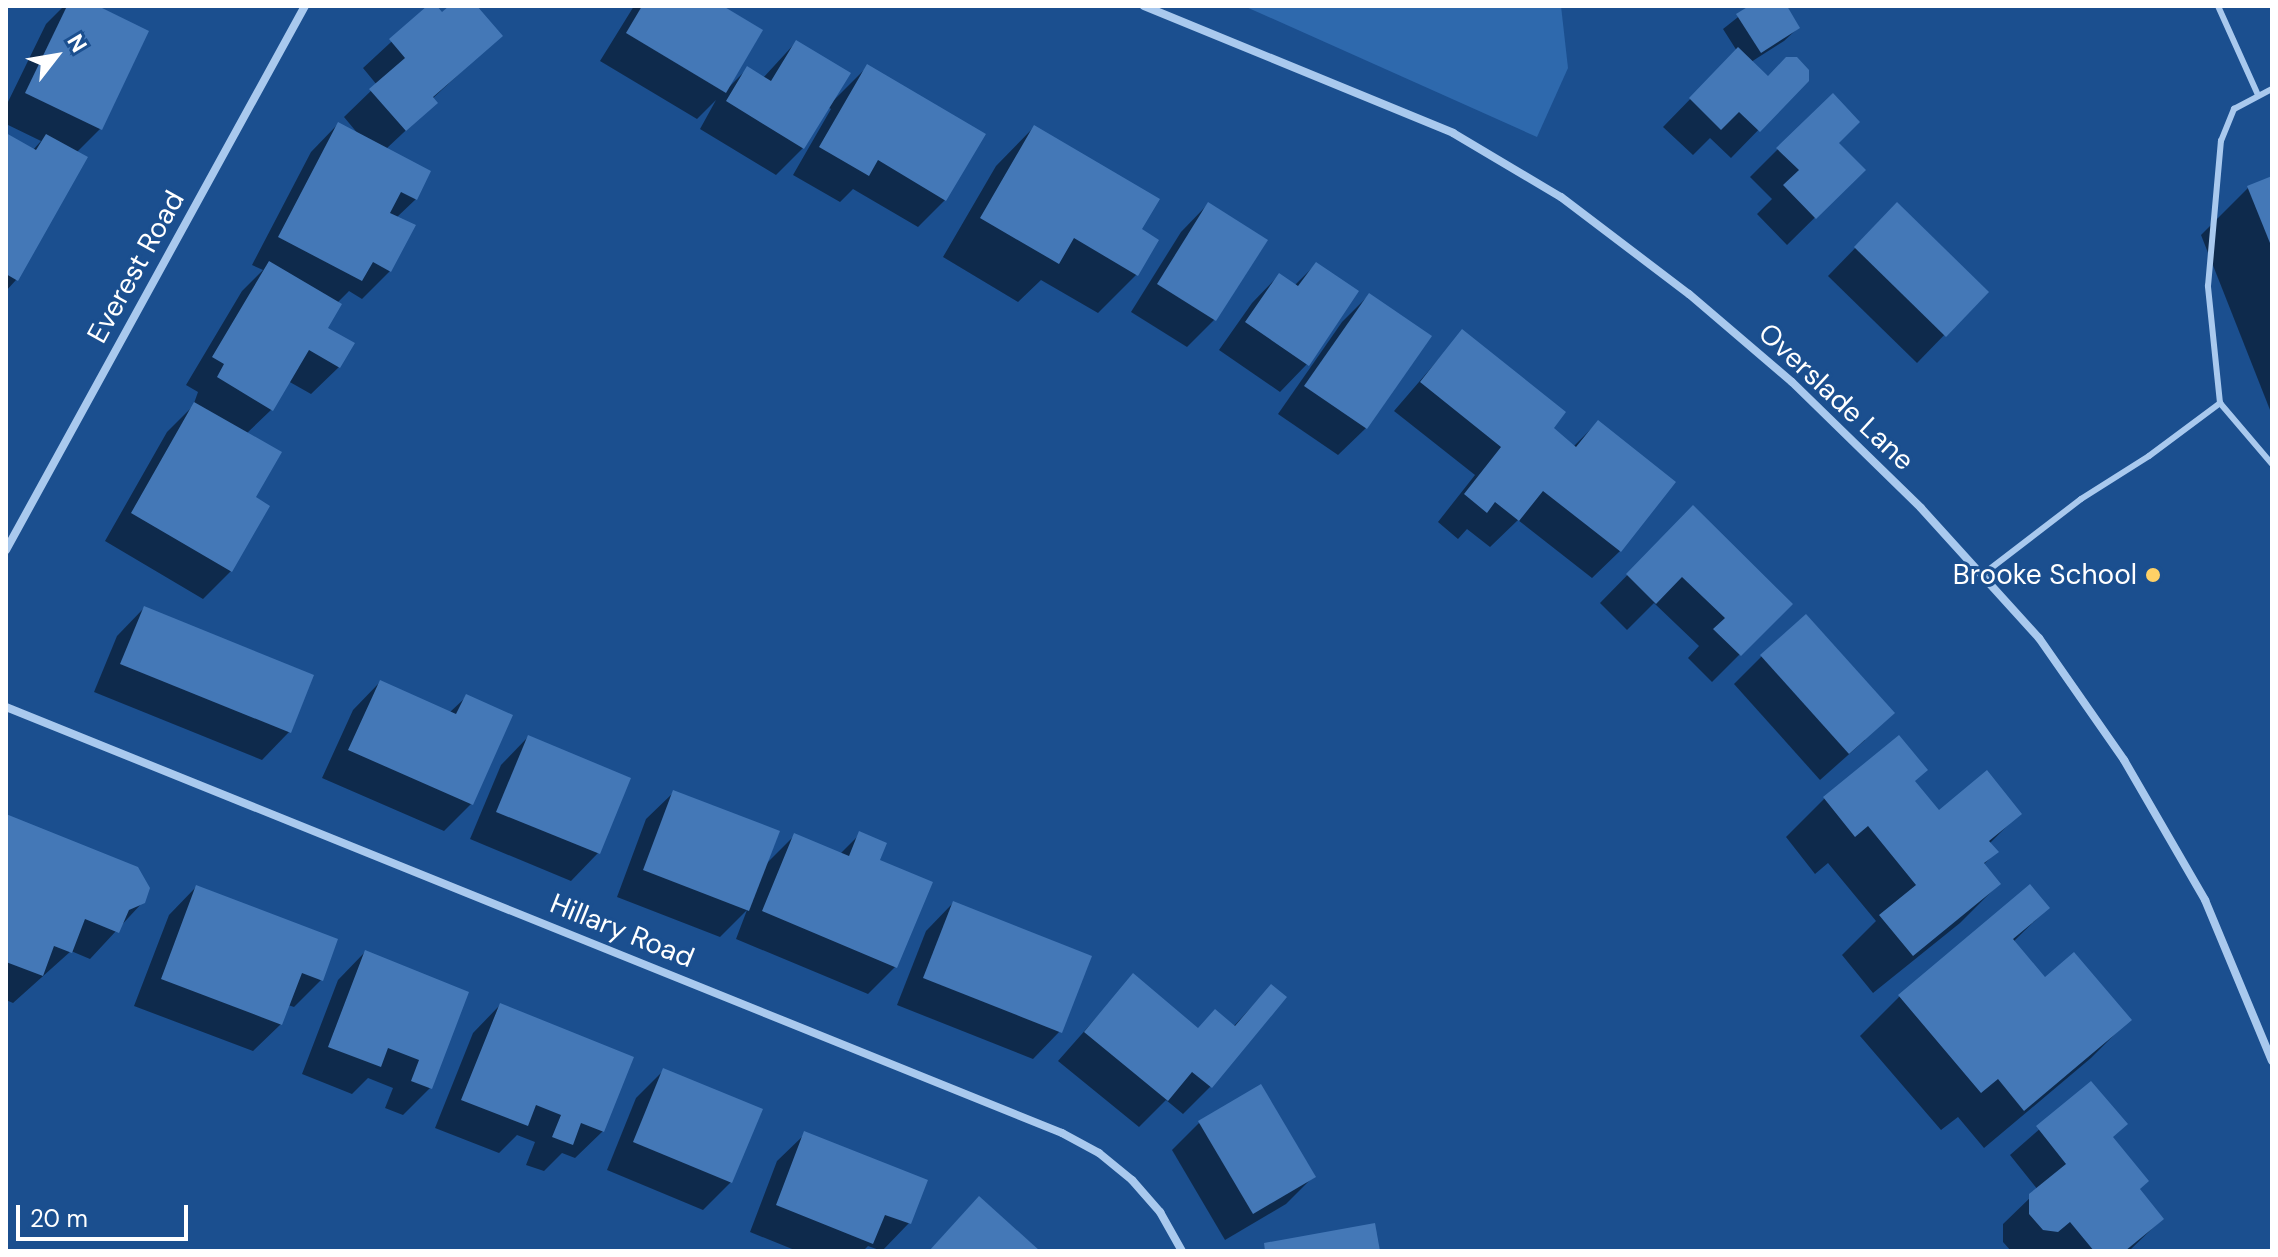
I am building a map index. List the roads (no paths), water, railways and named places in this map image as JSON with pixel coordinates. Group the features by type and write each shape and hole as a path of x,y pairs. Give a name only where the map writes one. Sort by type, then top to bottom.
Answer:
{"street":[{"name":"Everest Road","path":"6,550 305,6"},
{"name":"Overslade Lane","path":"1144,6 1453,133 1561,197 1689,294 1792,382 1921,508 2039,638 2124,760 2205,900 2272,1061"},
{"name":"Hillary Road","path":"6,707 1062,1133 1099,1153 1132,1180 1160,1212 1182,1251"}],"lane":[{"path":"2218,6 2258,95"},
{"path":"2272,89 2234,109 2221,141 2208,286 2220,403 2272,464"},
{"path":"1982,575 2081,499 2149,456 2220,403"}],"place":[{"name":"Brooke School","path":"2153,575"}]}
